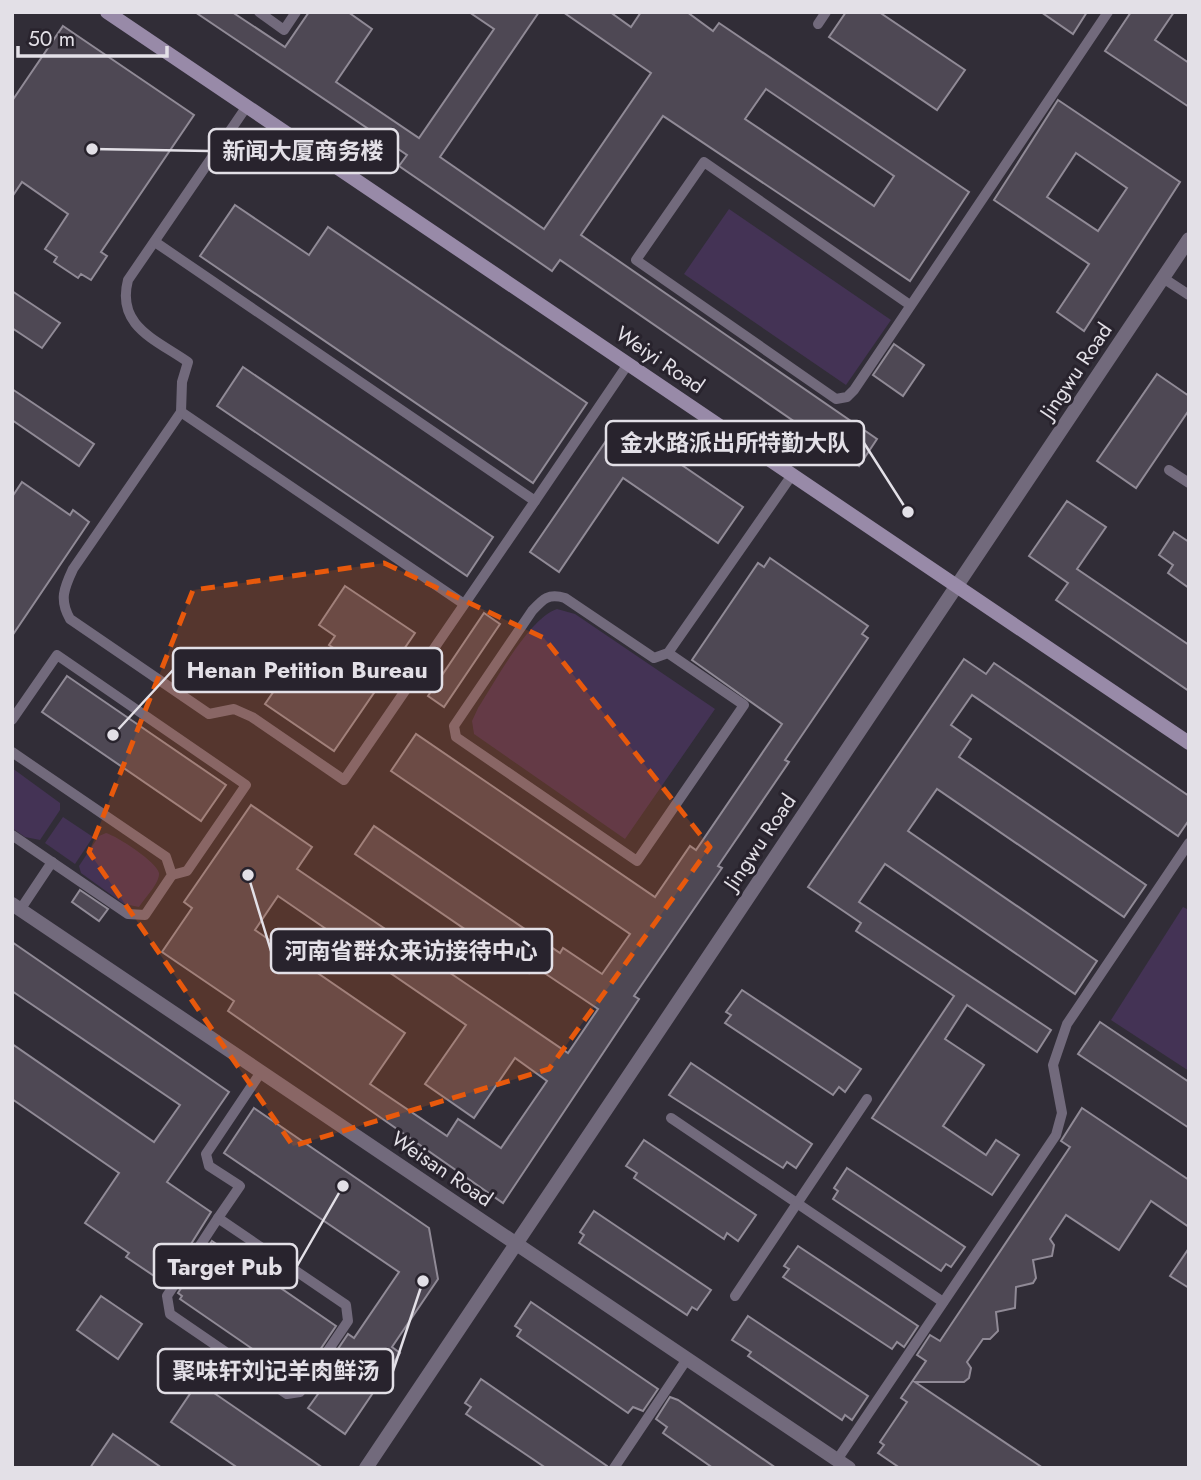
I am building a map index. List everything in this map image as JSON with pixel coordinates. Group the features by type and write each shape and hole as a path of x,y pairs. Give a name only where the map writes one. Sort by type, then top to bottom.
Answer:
{"street":[{"name":"Weiyi Road","path":"107,12 1189,743"},
{"name":"Jingwu Road","path":"366,1468 1189,239"},
{"name":"Weisan Road","path":"16,907 841,1464"}],"lane":[{"path":"259,12 284,30 296,12"},
{"path":"818,24 826,12"},
{"path":"910,306 704,162 636,260 836,399 847,397 854,390 1108,12"},
{"path":"247,106 128,280 125,309 135,325 188,362 182,382 181,412 72,569 63,591 63,607 70,619 208,714 234,709 252,717 344,780 628,364"},
{"path":"155,242 535,501"},
{"path":"1163,278 1189,295"},
{"path":"181,412 464,604"},
{"path":"1169,470 1189,483"},
{"path":"668,653 744,705 637,861 456,737 454,726 531,611 544,597 552,595 565,598 654,658 668,653 792,475"},
{"path":"12,720 57,655 246,785 187,871 172,875 145,915 128,914 12,835"},
{"path":"12,752 166,856 172,875"},
{"path":"841,1464 943,1302 1056,1135 1062,1113 1053,1065 1067,1024 1189,844"},
{"path":"16,907 52,862"},
{"path":"218,1219 346,1305 348,1321 300,1392 287,1394 170,1314 167,1296 218,1219 240,1186 209,1166 206,1154 261,1072"},
{"path":"734,1296 867,1099"},
{"path":"671,1118 943,1302"},
{"path":"614,1468 687,1359"}],"highlighted area":[{"path":"384,563 544,638 710,847 549,1069 293,1146 89,852 193,590"}],"shaded area":[{"path":"729,209 891,320 846,385 684,274"},
{"path":"557,609 575,614 715,709 625,839 474,734 472,721 478,708 513,652 535,625"},
{"path":"12,768 60,803 60,810 40,840 25,837 12,828"},
{"path":"63,817 93,837 75,864 45,843"},
{"path":"106,833 127,844 157,868 159,877 139,907 124,904 81,873 79,866 99,836"},
{"path":"1183,907 1189,910 1189,1071 1111,1020"}],"building":[{"path":"195,12 232,12 285,47 309,12 348,12 372,29 336,82 419,138 494,29 469,12 539,12 440,157 544,229 651,73 563,12 610,12 631,27 641,12 687,12 713,31 719,23 969,192 910,281 663,116 581,235 877,439 859,466 560,260 552,271 399,166 407,155","holes":["766,89 894,176 874,206 745,119"]},
{"path":"846,12 879,12 965,70 937,110 829,37"},
{"path":"1041,12 1087,12 1073,34"},
{"path":"1131,12 1174,12 1155,40 1189,63 1189,107 1105,51"},
{"path":"63,26 194,115 101,252 107,256 91,280 81,274 78,278 54,262 57,257 45,249 68,214 22,182 12,197 12,101"},
{"path":"1058,100 1180,182 1084,331 1057,312 1089,264 994,200","holes":["1076,153 1127,188 1098,231 1047,197"]},
{"path":"235,205 309,255 328,227 587,403 533,483 200,256"},
{"path":"12,291 60,323 42,348 12,328"},
{"path":"894,344 924,365 903,396 873,375"},
{"path":"243,367 493,537 467,576 217,406"},
{"path":"1157,374 1189,396 1189,410 1136,488 1097,461"},
{"path":"12,389 94,444 79,466 12,420"},
{"path":"619,422 743,507 718,543 623,478 559,572 530,552"},
{"path":"22,482 70,515 73,510 89,522 12,636 12,497"},
{"path":"1067,501 1106,527 1077,569 1189,645 1189,691 1056,600 1068,583 1029,556"},
{"path":"1174,532 1189,542 1189,588 1168,573 1173,565 1159,555"},
{"path":"770,558 868,626 862,634 868,638 785,760 789,762 718,866 722,868 634,996 639,999 503,1203 228,1011 234,1001 162,952 192,908 184,902 251,805 312,847 297,869 568,1053 598,1009 534,966 529,973 355,854 374,826 560,953 563,948 602,974 630,934 391,771 416,734 655,897 690,846 696,850 782,724 692,660 758,563 764,567","holes":["278,896 466,1025 425,1084 474,1118 515,1058 547,1081 501,1148 458,1119 447,1136 370,1084 405,1033 255,930"]},
{"path":"345,586 415,633 334,751 265,704 292,665 308,676 312,671 326,681 344,655 329,645 335,636 319,625"},
{"path":"484,613 500,624 444,707 428,696"},
{"path":"964,659 986,674 994,663 1189,796 1189,820 1178,836 972,695 951,725 971,739 959,757 1146,885 1124,917 937,789 908,831 1097,961 1075,994 885,864 859,902 1051,1030 1037,1052 967,1005 945,1039 984,1065 943,1126 986,1155 996,1140 1019,1155 992,1195 872,1118 954,996 856,931 861,923 808,887"},
{"path":"67,676 226,785 201,821 42,712"},
{"path":"80,890 108,909 99,921 72,902"},
{"path":"12,942 229,1092 167,1182 211,1212 166,1284 126,1257 129,1253 85,1223 119,1173 12,1099 12,1044 154,1142 180,1105 12,991"},
{"path":"742,990 861,1069 845,1092 839,1087 833,1095 725,1023 731,1015 726,1012"},
{"path":"1100,1022 1189,1082 1189,1128 1078,1054"},
{"path":"691,1063 812,1144 796,1168 787,1162 783,1168 669,1095"},
{"path":"254,1108 429,1228 438,1279 392,1347 400,1353 345,1434 308,1408 318,1394 311,1389 348,1334 354,1338 399,1272 224,1153"},
{"path":"1082,1108 1189,1180 1189,1227 1151,1201 1119,1250 1066,1215 1050,1239 1054,1245 1052,1256 1033,1260 1036,1278 1033,1283 1016,1287 1015,1308 996,1312 998,1331 990,1339 983,1339 967,1362 971,1368 969,1378 964,1382 915,1382 1043,1468 900,1468 878,1453 884,1445 880,1442 907,1402 901,1398 926,1361 917,1355 930,1335 940,1341 1070,1147 1061,1141"},
{"path":"644,1140 756,1215 738,1241 727,1233 724,1239 634,1178 637,1173 626,1166"},
{"path":"847,1168 965,1247 951,1267 946,1264 941,1271 833,1199 838,1191 834,1188"},
{"path":"594,1211 711,1290 697,1310 692,1307 687,1315 579,1243 584,1235 580,1232"},
{"path":"212,1241 336,1326 299,1381 180,1299 182,1296 178,1293"},
{"path":"798,1246 918,1326 904,1347 897,1342 892,1349 783,1277 789,1269 784,1266"},
{"path":"1189,1248 1189,1288 1170,1276"},
{"path":"101,1296 142,1324 118,1359 77,1330"},
{"path":"531,1302 658,1389 643,1411 633,1407 628,1413 517,1336 521,1330 515,1326"},
{"path":"748,1316 868,1396 852,1420 845,1415 842,1420 748,1356 751,1352 732,1340"},
{"path":"481,1379 607,1468 546,1468 466,1414 471,1407 465,1403"},
{"path":"198,1382 323,1468 238,1468 171,1422"},
{"path":"670,1397 776,1468 713,1468 663,1433 667,1427 656,1419"},
{"path":"113,1434 162,1468 90,1468"}],"place":[{"name":"新闻大厦商务楼","path":"92,149"},
{"name":"金水路派出所特勤大队","path":"908,512"},
{"name":"Henan Petition Bureau","path":"113,735"},
{"name":"河南省群众来访接待中心","path":"248,875"},
{"name":"Target Pub","path":"343,1186"},
{"name":"聚味轩刘记羊肉鲜汤","path":"423,1281"}]}
